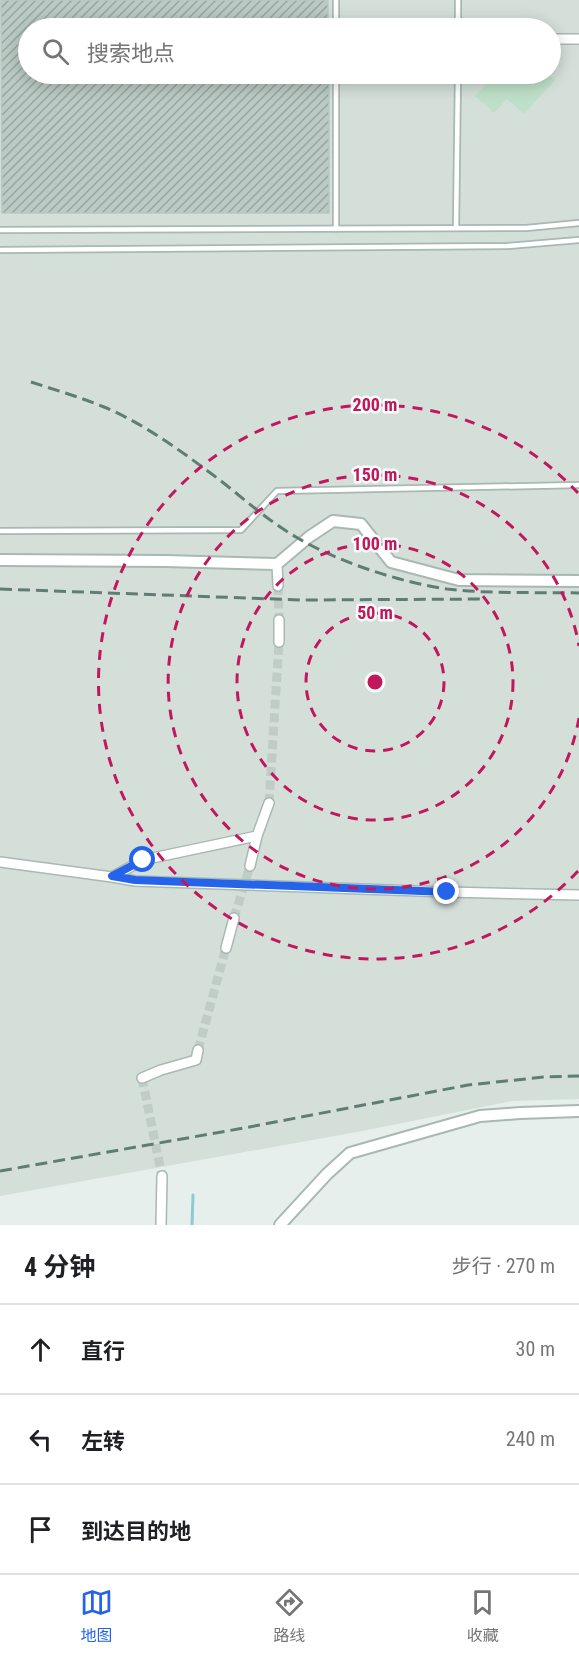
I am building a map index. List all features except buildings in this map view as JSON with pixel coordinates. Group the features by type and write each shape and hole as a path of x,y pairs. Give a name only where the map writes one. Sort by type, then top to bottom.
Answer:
{"street":[{"path":"561,39 579,39"},
{"path":"0,560 277,564 309,537 333,521 361,524 391,562 459,580 579,581"},
{"path":"277,564 278,586"},
{"path":"279,620 279,642"},
{"path":"250,866 257,836 269,803"},
{"path":"112,876 143,860 257,836"},
{"path":"0,862 146,881 579,895"},
{"path":"226,948 234,918"},
{"path":"142,1078 196,1060 198,1050"},
{"path":"280,1225 327,1174 350,1153 480,1116 579,1111"},
{"path":"161,1225 162,1176"}],"lane":[{"path":"336,0 336,18"},
{"path":"458,0 458,18"},
{"path":"336,84 336,229"},
{"path":"456,228 458,84"},
{"path":"0,230 526,228 579,223"},
{"path":"0,250 507,246 579,240"},
{"path":"0,531 241,530 277,491 579,485"}],"shaded area":[{"path":"0,0 579,0 579,1099 512,1101 357,1132 0,1196"}],"green space":[{"path":"486,84 551,84 524,114 507,99 494,113 475,96"}],"waterway":[{"path":"192,1225 193,1195"}],"tunnel":[{"path":"278,586 279,620"},
{"path":"269,803 279,642"},
{"path":"234,918 250,866"},
{"path":"198,1050 226,948"},
{"path":"142,1078 162,1176"}],"railway":[{"path":"31,382 104,407 144,427 193,460 284,530 350,563 389,576 447,589 579,593"},
{"path":"0,589 301,600 486,599"},
{"path":"0,1171 244,1128 468,1085 544,1077 579,1076"}],"route":[{"path":"143,860 112,876 135,880 447,892"}]}
